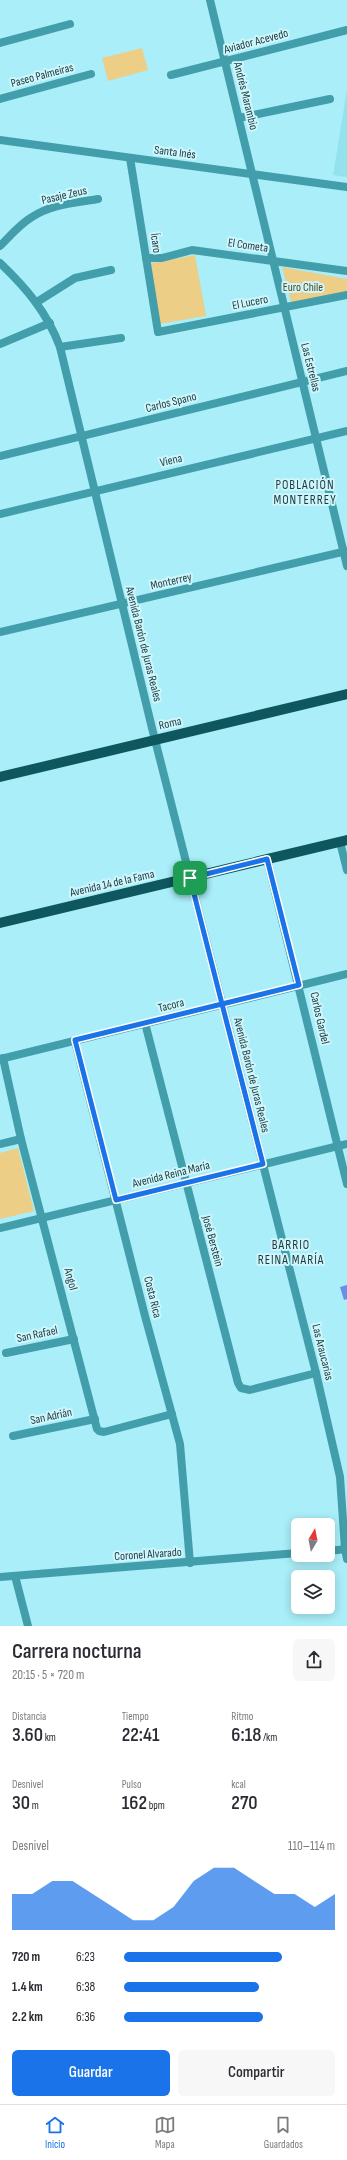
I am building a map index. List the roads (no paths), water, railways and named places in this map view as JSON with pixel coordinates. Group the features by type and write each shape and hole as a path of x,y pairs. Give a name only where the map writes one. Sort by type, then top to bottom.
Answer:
{"main road":[{"name":"Roma","path":"0,777 347,694"},
{"name":"Avenida 14 de la Fama","path":"0,923 343,841"}],"street":[{"name":"Andrés Marambio","path":"210,0 253,174"},
{"path":"0,43 70,24"},
{"name":"Aviador Acevedo","path":"170,75 347,30"},
{"name":"Paseo Palmeiras","path":"0,99 91,74"},
{"path":"239,118 330,98"},
{"name":"Santa Inés","path":"0,140 347,187"},
{"name":"Ícaro","path":"130,158 158,332"},
{"name":"Las Estrellas","path":"253,174 315,438 345,552 347,566"},
{"name":"Pasaje Zeus","path":"0,246 26,221 38,213 54,207 98,199"},
{"name":"El Cometa","path":"146,258 162,258 192,250 347,272"},
{"name":"Avenida Barón de Juras Reales","path":"0,263 37,302 50,323 60,347 155,740 263,1164"},
{"path":"37,302 75,278 111,270"},
{"name":"El Lucero","path":"158,332 347,295"},
{"path":"0,344 50,323"},
{"path":"60,347 121,338"},
{"name":"Carlos Spano","path":"0,456 347,371"},
{"name":"Viena","path":"0,514 94,490 347,431"},
{"name":"Monterrey","path":"0,632 122,605 345,552"},
{"path":"343,841 347,870"},
{"name":"Carlos Gardel","path":"267,859 347,1184"},
{"name":"Tacora","path":"1,1059 347,974"},
{"name":"José Berstein","path":"145,1023 185,1183 239,1385 250,1390 316,1373"},
{"name":"Costa Rica","path":"75,1040 183,1460 190,1562"},
{"name":"Angol","path":"1,1059 97,1429 102,1432 172,1414"},
{"path":"0,1144 21,1139"},
{"name":"Avenida Reina María","path":"0,1228 347,1144"},
{"name":"Las Araucarias","path":"263,1164 316,1373 340,1477 347,1559"},
{"name":"San Rafael","path":"6,1354 74,1339"},
{"name":"San Adrián","path":"13,1436 95,1419"},
{"path":"335,1550 346,1549"},
{"name":"Coronel Alvarado","path":"0,1577 291,1554"},
{"path":"15,1576 28,1626"}],"water":[{"path":"347,1285 347,1299 344,1300 340,1287"}],"district":[{"name":"POBLACIÓN MONTERREY","path":"305,492"},
{"name":"BARRIO REINA MARÍA","path":"291,1252"}],"park label":[{"name":"Euro Chile","path":"303,287"}]}
